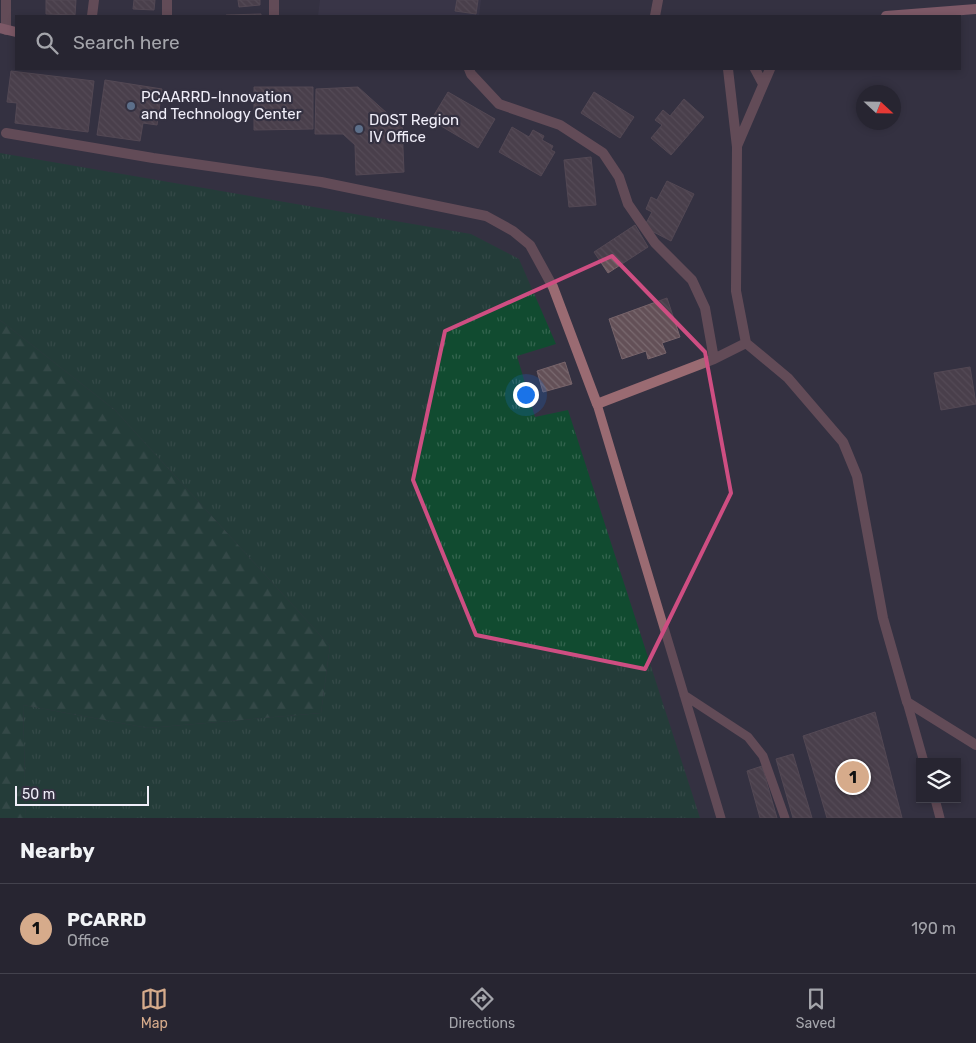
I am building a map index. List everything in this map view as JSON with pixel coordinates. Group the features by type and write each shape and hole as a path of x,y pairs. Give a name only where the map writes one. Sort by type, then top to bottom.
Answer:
{"main road":[{"path":"899,15 976,9"}],"street":[{"path":"6,0 7,30"},
{"path":"92,15 94,0"},
{"path":"167,0 167,15"},
{"path":"274,0 274,15"},
{"path":"654,15 658,0"},
{"path":"469,70 499,104 560,125 603,153 619,176 628,204 655,244 692,280 705,308 714,359"},
{"path":"728,70 737,147 736,291 746,343 788,378 843,442 857,476 883,618 907,702 976,745"},
{"path":"756,70 763,84"},
{"path":"737,147 770,70"},
{"path":"6,133 153,158 321,182 486,216 513,231 530,245 553,287 597,404 714,359 746,343"}],"lane":[{"path":"597,404 721,818"},
{"path":"684,695 748,737 753,743 763,756 776,788 785,818"},
{"path":"907,702 923,758"},
{"path":"936,803 939,817"}],"highlighted area":[{"path":"612,256 705,352 731,493 645,669 476,635 413,480 445,331"}],"shaded area":[{"path":"320,0 481,0 479,15 318,15"}],"green space":[{"path":"0,153 471,234 519,259 556,344 517,356 535,417 568,410 700,818 26,818 23,705 148,728 321,713 330,646 115,410 0,320"},
{"path":"0,320 115,410 330,646 321,713 148,728 23,705 26,818 0,818"}],"building":[{"path":"46,0 76,0 75,15 46,14"},
{"path":"134,0 155,0 154,10 133,9"},
{"path":"238,0 260,0 260,5 239,7"},
{"path":"457,0 478,0 476,14 455,11"},
{"path":"261,14 261,15 226,15"},
{"path":"11,71 94,81 88,132 15,123 17,103 7,102"},
{"name":"PCAARRD-Innovation and Technology Center","path":"105,80 162,89 157,125 143,123 140,141 97,135"},
{"path":"254,87 313,87 313,129 254,130"},
{"name":"DOST Region IV Office","path":"358,87 389,115 389,124 402,124 404,172 356,175 355,145 343,134 315,134 316,89"},
{"path":"448,92 495,119 478,148 431,120"},
{"path":"594,92 634,117 620,138 581,113"},
{"path":"684,99 704,117 671,155 651,138 662,125 655,120 663,110 670,116"},
{"path":"512,127 529,137 533,130 544,136 542,140 553,146 551,150 555,152 541,176 499,152"},
{"path":"591,157 596,205 569,207 564,160"},
{"path":"667,181 694,194 671,241 644,227 652,212 646,209 651,197 657,200"},
{"path":"635,225 648,247 608,273 594,252"},
{"path":"667,298 680,337 662,343 666,353 648,359 646,351 622,359 609,319"},
{"path":"565,362 572,384 543,392 537,371"},
{"path":"970,367 976,404 941,410 934,373"},
{"path":"875,712 902,818 827,818 803,736"},
{"path":"793,754 812,818 793,818 776,759"},
{"path":"762,766 777,818 760,818 747,771"}],"place":[{"name":"PCAARRD-Innovation and Technology Center","path":"131,106"},
{"name":"DOST Region IV Office","path":"359,129"},
{"name":"PCARRD","path":"853,777"}]}
